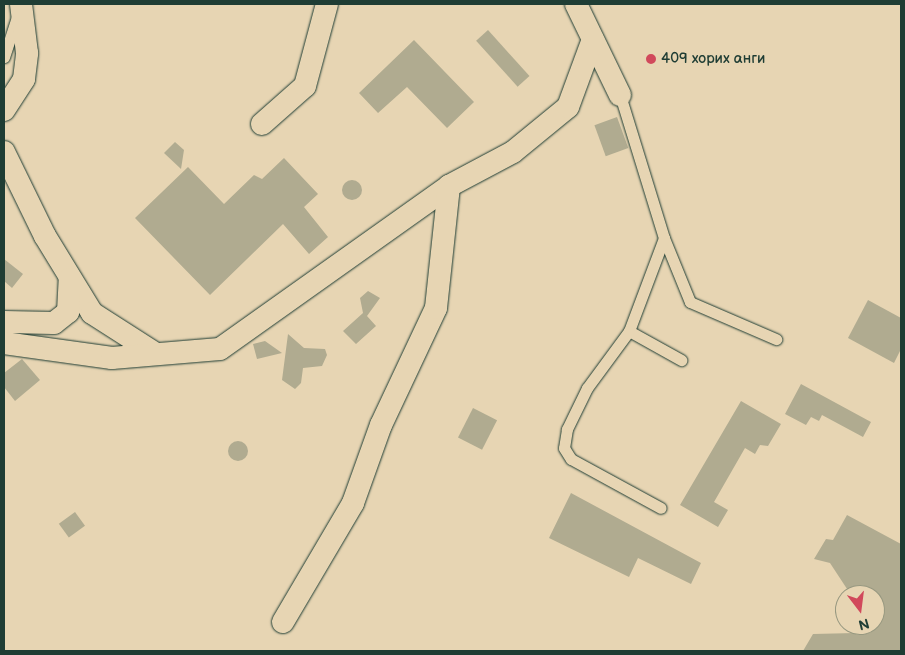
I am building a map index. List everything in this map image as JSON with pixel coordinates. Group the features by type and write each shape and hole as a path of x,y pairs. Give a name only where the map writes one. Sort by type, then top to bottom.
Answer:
{"street":[{"path":"262,124 305,86 327,4"},
{"path":"576,4 620,95"},
{"path":"4,110 24,79 27,53 21,6"},
{"path":"4,343 112,358 220,349 449,186 513,152 568,107 593,39"},
{"path":"4,152 70,279 92,313 156,354"},
{"path":"283,622 353,503 381,425 436,308 449,186"},
{"path":"4,322 54,323 68,312 70,279"}],"lane":[{"path":"4,57 21,6"},
{"path":"620,95 664,238 690,302 776,339"},
{"path":"661,508 571,459 564,448 567,428 587,388 628,331 664,238"},
{"path":"628,331 681,360"}],"building":[{"path":"488,30 529,76 518,87 476,41"},
{"path":"414,40 474,102 447,128 407,87 378,113 359,93"},
{"path":"617,117 628,148 606,156 594,125"},
{"path":"175,142 184,150 181,169 164,153"},
{"path":"284,158 318,194 304,207 328,237 309,254 283,224 210,295 135,218 188,167 224,204 254,175 262,179"},
{"path":"352,180 359,183 362,190 359,197 352,200 345,197 342,190 345,183"},
{"path":"4,259 23,274 12,288 4,281"},
{"path":"368,291 380,298 367,316 376,326 356,344 343,331 363,313 360,298"},
{"path":"868,300 901,318 901,349 894,363 848,338"},
{"path":"288,334 304,348 325,349 327,355 322,366 303,368 301,383 295,389 282,380"},
{"path":"265,341 282,353 257,359 253,344"},
{"path":"22,359 40,380 15,401 4,387 4,373"},
{"path":"801,384 871,422 863,437 822,415 819,421 811,417 806,425 785,414"},
{"path":"741,401 781,424 768,446 760,445 755,454 745,448 714,502 728,510 718,527 680,505"},
{"path":"473,408 497,420 482,450 458,437"},
{"path":"238,441 245,444 248,451 245,458 238,461 231,458 228,451 231,444"},
{"path":"571,493 701,563 691,584 638,558 629,577 549,538"},
{"path":"75,512 85,526 69,538 59,524"},
{"path":"847,515 901,544 901,651 803,651 813,634 885,635 885,585 844,585 830,563 814,559 826,539 833,540"}],"place":[{"name":"409 хорих анги","path":"651,59"}]}
